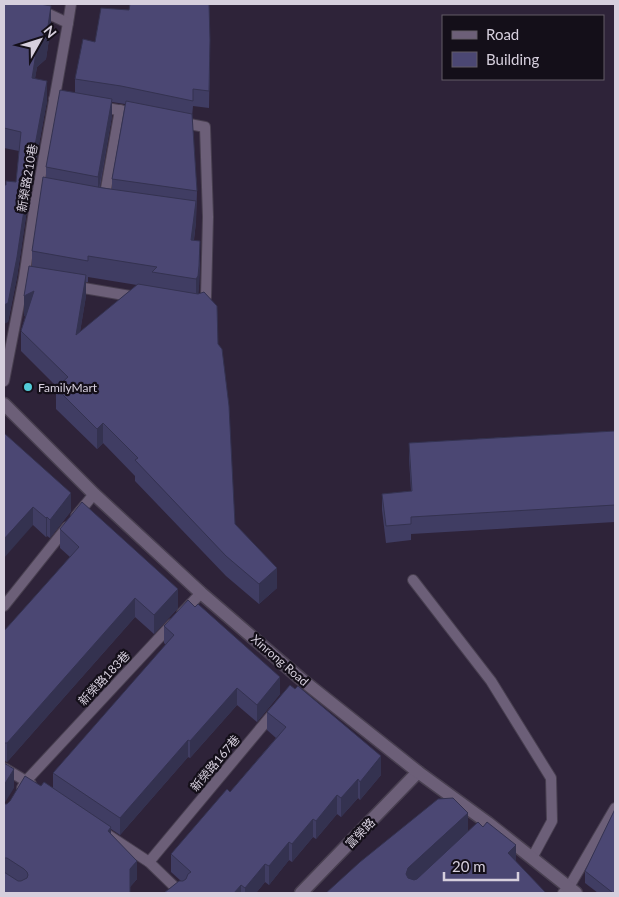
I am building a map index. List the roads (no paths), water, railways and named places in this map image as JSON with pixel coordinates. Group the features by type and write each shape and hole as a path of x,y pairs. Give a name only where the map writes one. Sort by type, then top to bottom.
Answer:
{"street":[{"name":"Xinrong Road","path":"4,404 94,494 298,683 418,772 484,826 532,858 570,891"},
{"name":"富榮路","path":"301,893 418,772"}],"lane":[{"path":"27,4 68,23"},
{"name":"新榮路210巷","path":"4,381 29,279 35,204 43,191 54,99 71,4"},
{"path":"54,99 148,116"},
{"path":"104,202 120,110"},
{"path":"167,119 205,127 203,216 206,297 199,308 190,306"},
{"path":"63,284 150,299"},
{"path":"4,606 94,494"},
{"path":"413,580 491,680 551,778 552,822 532,858"},
{"name":"新榮路183巷","path":"17,795 26,781 201,592"},
{"name":"新榮路167巷","path":"149,862 282,702"},
{"path":"4,768 42,792"},
{"path":"570,891 615,808"},
{"path":"100,830 149,862 181,893"}],"place":[{"name":"FamilyMart","path":"28,387"}]}
